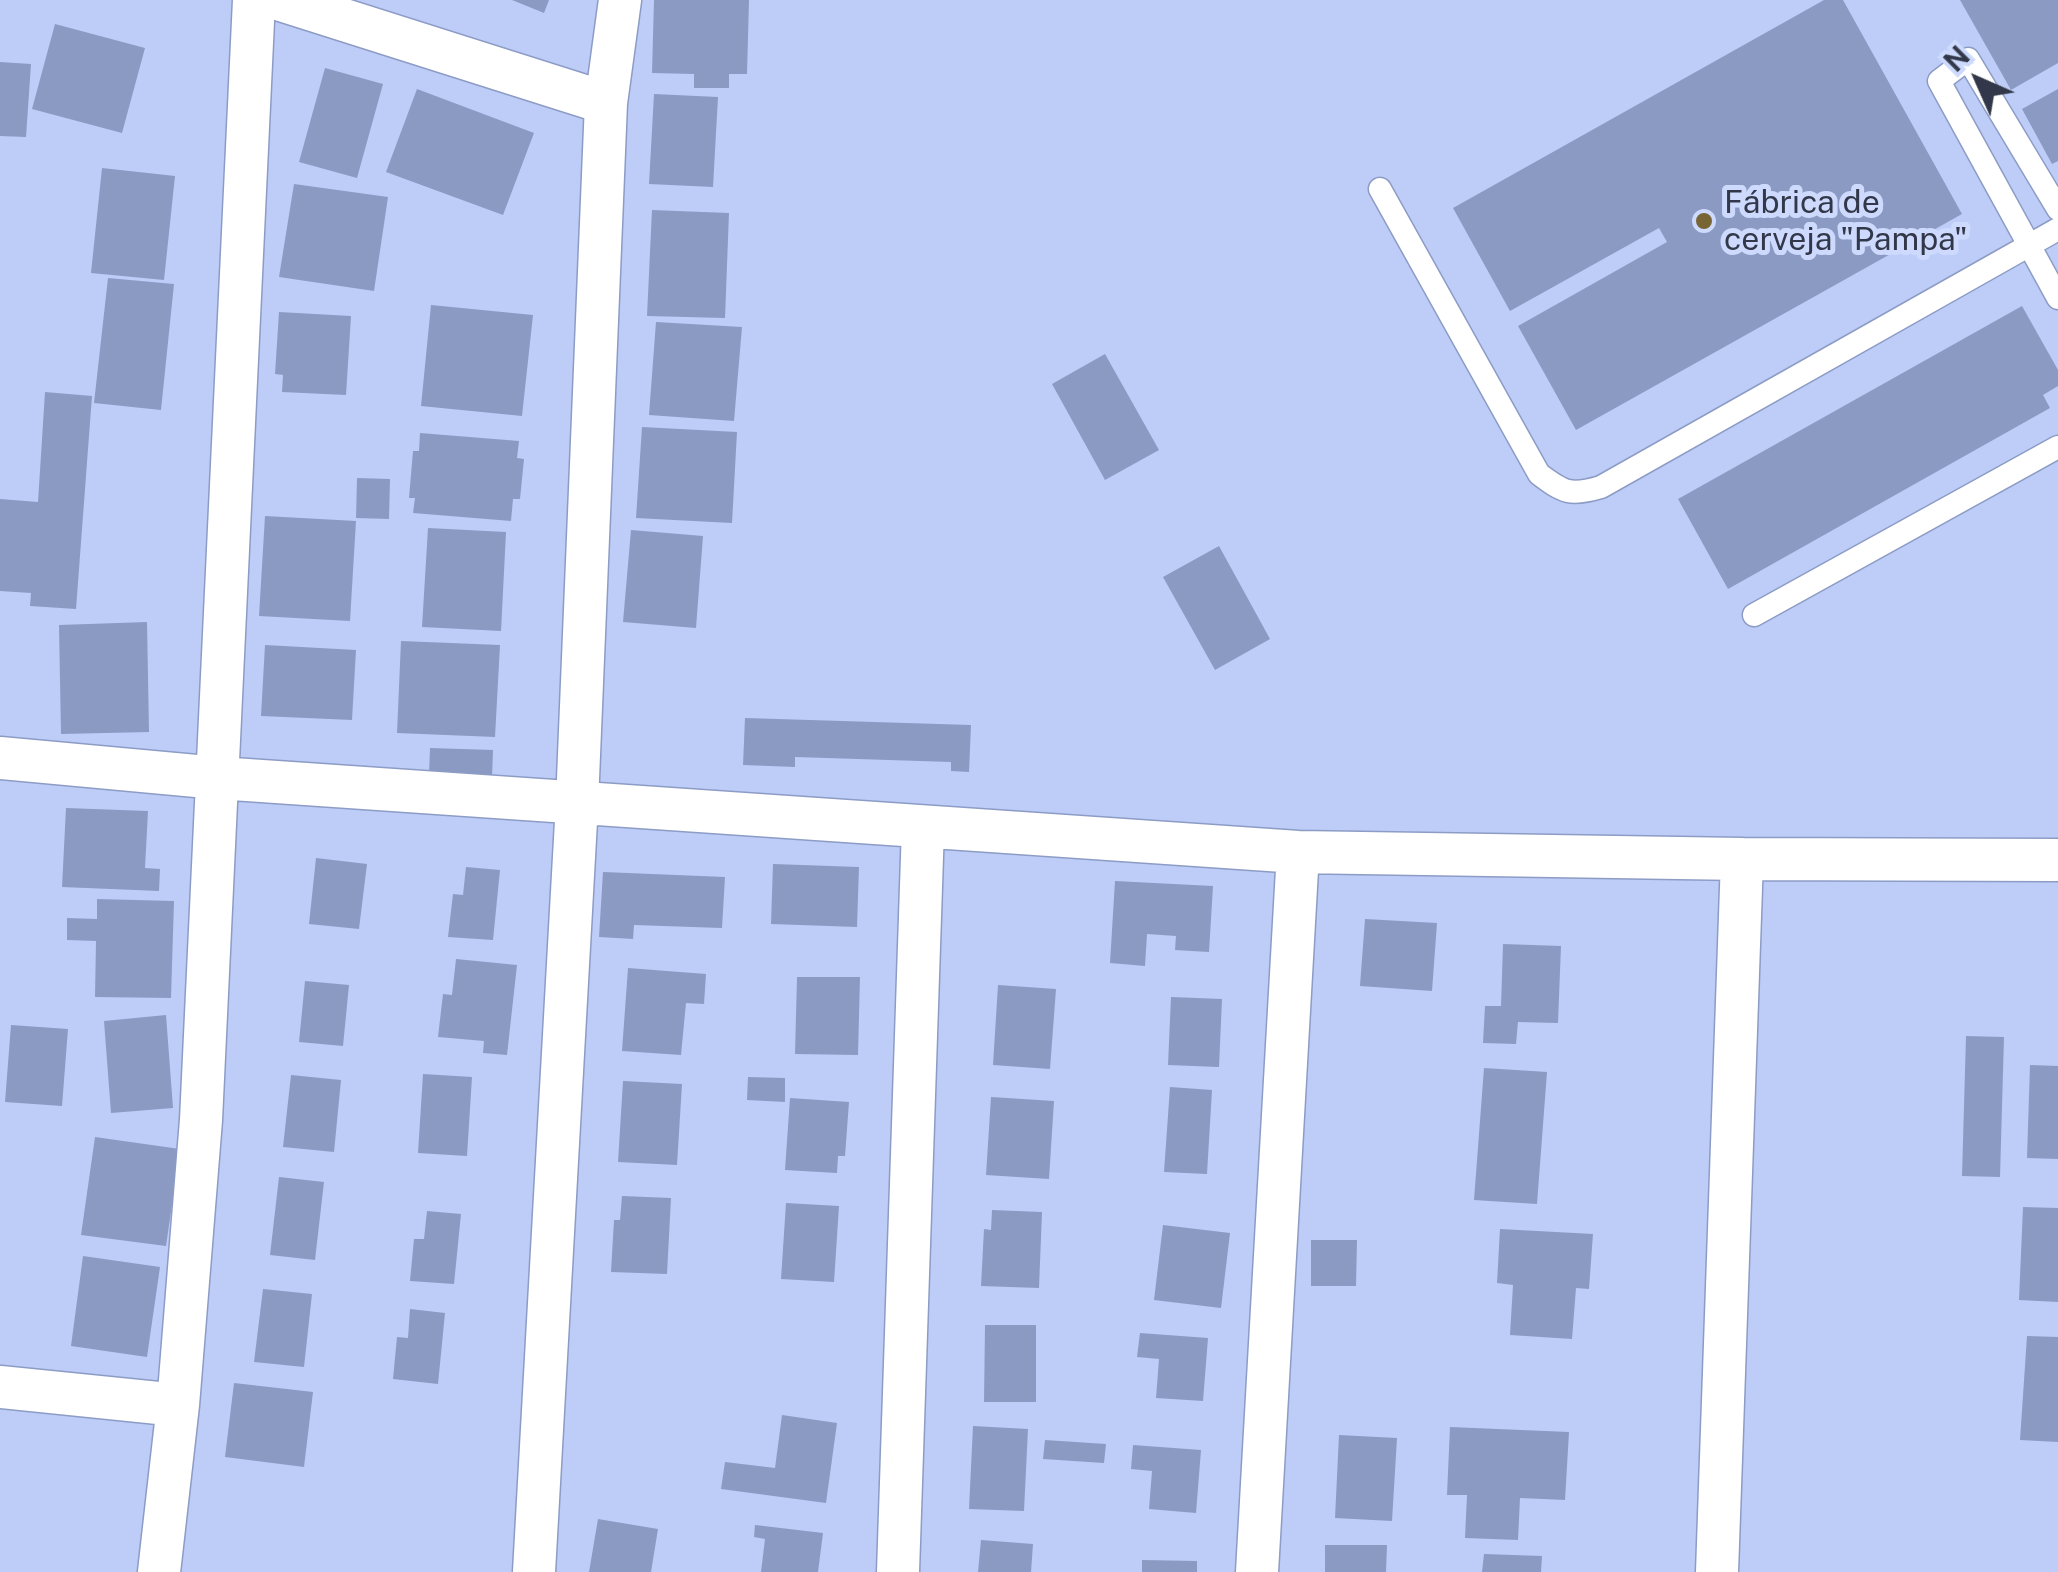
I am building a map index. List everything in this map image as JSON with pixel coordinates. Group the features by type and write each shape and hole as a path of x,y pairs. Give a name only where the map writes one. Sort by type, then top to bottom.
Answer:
{"street":[{"path":"158,1572 178,1405 201,1120 254,0"},
{"path":"281,0 606,103"},
{"path":"534,1572 576,803 606,103 620,0"},
{"path":"0,758 218,778 1298,852 2058,860"},
{"path":"898,1572 923,827"},
{"path":"1258,1572 1298,852"},
{"path":"1716,1572 1742,859"},
{"path":"0,1387 178,1405"}],"lane":[{"path":"2058,209 1968,59 1939,81 2058,298"},
{"path":"1380,189 1539,474 1557,488 1577,494 1601,487 2058,229"},
{"path":"1754,615 2058,446"}],"building":[{"path":"512,0 549,0 544,13"},
{"path":"654,0 749,0 747,74 729,74 729,88 694,88 694,74 652,73"},
{"name":"Fábrica de cerveja \"Pampa\"","path":"1824,0 1843,0 1962,214 1576,430 1518,326 1667,242 1659,228 1510,311 1453,208"},
{"path":"1960,0 2058,0 2058,63 2011,90"},
{"path":"55,24 145,48 122,133 32,109"},
{"path":"0,62 31,64 26,137 0,136"},
{"path":"325,68 383,84 357,178 299,162"},
{"path":"417,89 534,133 503,215 386,172"},
{"path":"2058,89 2058,161 2052,164 2022,109"},
{"path":"654,94 718,97 713,187 649,184"},
{"path":"102,168 175,176 164,280 91,273"},
{"path":"294,184 388,197 374,291 279,277"},
{"path":"652,210 729,213 725,318 647,316"},
{"path":"108,278 174,284 161,410 94,403"},
{"path":"431,305 533,315 522,416 421,406"},
{"path":"2022,306 2058,370 2058,386 2043,395 2050,408 1728,589 1678,499"},
{"path":"279,312 351,316 346,395 282,392 283,375 275,374"},
{"path":"656,322 742,327 734,421 649,415"},
{"path":"1105,354 1159,450 1105,480 1052,384"},
{"path":"45,392 92,396 76,609 30,606 31,593 0,591 0,499 38,502"},
{"path":"642,427 737,432 732,523 636,518"},
{"path":"420,433 519,441 517,458 524,459 520,499 513,499 511,521 413,513 415,498 409,498 413,451 419,451"},
{"path":"357,478 390,479 389,519 356,518"},
{"path":"265,516 356,521 350,621 259,616"},
{"path":"428,528 506,532 501,631 422,627"},
{"path":"631,530 703,536 696,628 623,622"},
{"path":"1219,546 1270,639 1215,670 1163,577"},
{"path":"147,622 149,732 61,734 59,625"},
{"path":"401,641 500,645 495,737 397,733"},
{"path":"265,645 356,650 352,720 261,716"},
{"path":"745,718 971,725 969,772 951,771 951,762 795,757 795,767 743,765"},
{"path":"430,748 493,750 492,778 429,775"},
{"path":"66,808 148,811 145,868 160,869 159,891 62,887"},
{"path":"316,858 367,864 359,929 309,924"},
{"path":"773,864 859,867 857,927 771,924"},
{"path":"466,867 500,870 493,940 448,937 453,894 463,895"},
{"path":"603,872 725,877 722,928 634,925 633,939 599,937"},
{"path":"1115,881 1213,886 1209,952 1175,950 1176,936 1147,934 1145,966 1110,963"},
{"path":"97,899 174,901 171,998 95,997 96,941 67,940 67,918 97,919"},
{"path":"1365,919 1437,923 1432,991 1360,986"},
{"path":"1503,944 1561,946 1558,1023 1518,1022 1516,1044 1483,1043 1485,1006 1501,1006"},
{"path":"456,959 517,965 507,1055 483,1053 484,1041 438,1037 443,994 452,995"},
{"path":"628,968 706,974 704,1004 686,1003 681,1055 622,1051"},
{"path":"797,977 860,977 858,1055 795,1054"},
{"path":"305,981 349,985 343,1046 299,1042"},
{"path":"998,985 1056,989 1050,1069 993,1065"},
{"path":"1171,997 1222,999 1219,1067 1168,1065"},
{"path":"166,1015 173,1108 111,1113 104,1021"},
{"path":"11,1025 68,1029 62,1106 5,1102"},
{"path":"1966,1036 2004,1037 2000,1177 1962,1176"},
{"path":"2030,1065 2058,1066 2058,1159 2027,1158"},
{"path":"1484,1068 1547,1072 1537,1204 1474,1200"},
{"path":"423,1074 472,1077 467,1156 418,1153"},
{"path":"291,1075 341,1080 334,1152 283,1147"},
{"path":"748,1077 785,1078 785,1102 747,1100"},
{"path":"623,1081 682,1084 677,1165 618,1162"},
{"path":"1170,1087 1212,1090 1207,1174 1164,1172"},
{"path":"991,1097 1054,1101 1049,1179 986,1175"},
{"path":"790,1098 849,1102 845,1156 838,1156 837,1173 785,1170"},
{"path":"95,1137 180,1149 166,1246 81,1235"},
{"path":"279,1177 324,1182 315,1260 270,1255"},
{"path":"622,1196 671,1198 667,1274 611,1272 614,1220 620,1220"},
{"path":"786,1203 839,1206 834,1282 781,1279"},
{"path":"2023,1207 2058,1208 2058,1302 2019,1300"},
{"path":"992,1210 1042,1212 1039,1288 981,1286 984,1229 991,1230"},
{"path":"427,1211 461,1214 454,1284 410,1281 414,1239 424,1239"},
{"path":"1163,1225 1230,1233 1221,1308 1154,1300"},
{"path":"1500,1229 1593,1234 1589,1289 1576,1288 1572,1339 1510,1335 1513,1285 1497,1283"},
{"path":"1311,1240 1357,1240 1356,1286 1311,1286"},
{"path":"83,1256 160,1267 147,1357 71,1346"},
{"path":"263,1289 312,1294 304,1367 254,1362"},
{"path":"410,1309 445,1313 438,1384 393,1379 397,1337 408,1338"},
{"path":"985,1325 1036,1325 1036,1402 984,1402"},
{"path":"1140,1333 1208,1338 1203,1401 1156,1398 1159,1359 1137,1357"},
{"path":"2027,1336 2058,1337 2058,1442 2020,1440"},
{"path":"234,1383 313,1392 304,1467 225,1457"},
{"path":"782,1415 837,1423 826,1503 721,1489 725,1462 775,1468"},
{"path":"973,1426 1028,1429 1024,1511 969,1509"},
{"path":"1450,1427 1569,1432 1565,1500 1520,1498 1518,1540 1465,1538 1467,1495 1447,1495"},
{"path":"1339,1435 1397,1438 1392,1521 1335,1518"},
{"path":"1045,1440 1106,1444 1104,1463 1043,1459"},
{"path":"1133,1445 1201,1450 1196,1513 1149,1509 1152,1471 1131,1469"},
{"path":"598,1519 658,1529 651,1572 589,1572"},
{"path":"755,1525 823,1533 818,1572 761,1572 765,1539 754,1537"},
{"path":"981,1540 1033,1544 1031,1572 978,1572"},
{"path":"1325,1545 1387,1545 1386,1572 1325,1572"},
{"path":"1484,1554 1542,1556 1541,1572 1482,1572"},
{"path":"1142,1560 1197,1561 1197,1572 1142,1572"}],"place":[{"name":"Fábrica de cerveja \"Pampa\"","path":"1704,221"}]}
